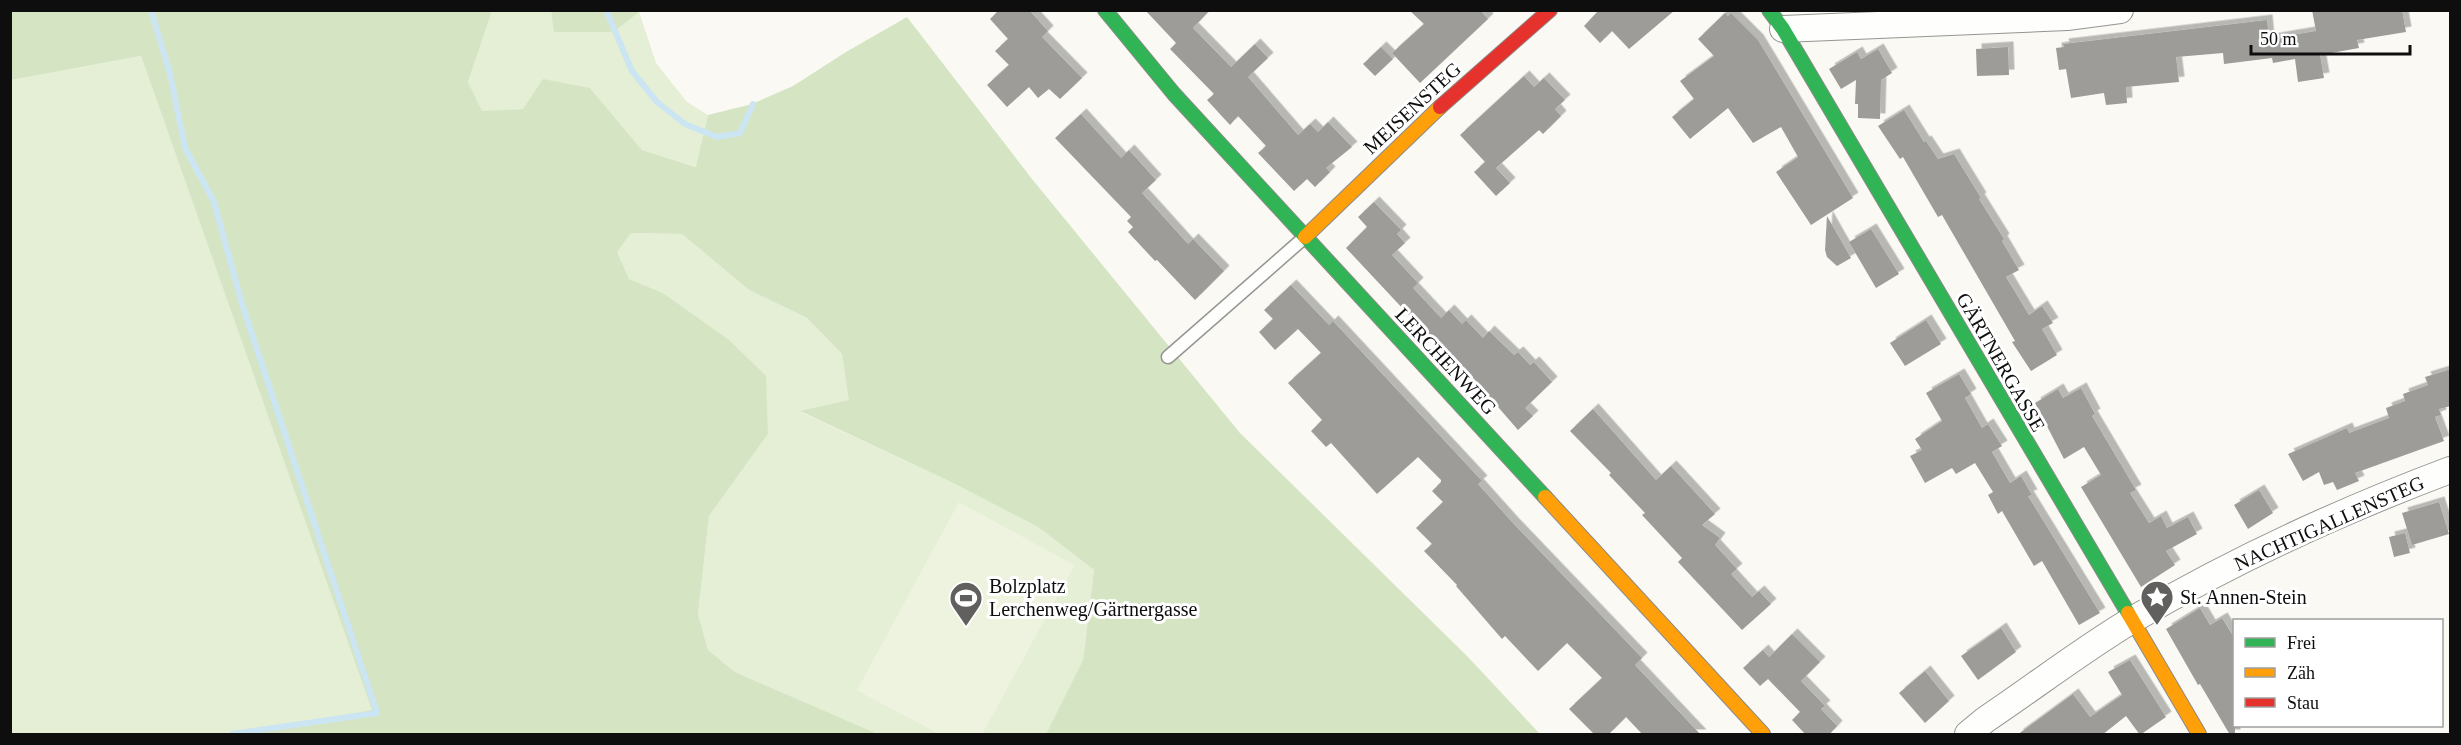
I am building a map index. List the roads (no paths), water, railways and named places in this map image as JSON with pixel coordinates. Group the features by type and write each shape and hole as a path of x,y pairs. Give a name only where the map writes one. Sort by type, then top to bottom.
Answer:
{"street":[{"name":"LERCHENWEG","path":"1105,10 1174,94 1763,735"},
{"name":"MEISENSTEG","path":"1305,237 1435,111 1550,10"},
{"path":"1776,20 2067,14 2120,10"},
{"name":"GÄRTNERGASSE","path":"1776,20 2199,735"},
{"name":"NACHTIGALLENSTEG","path":"1968,735 1985,720 2131,621 2242,560 2366,502 2451,470"}],"lane":[{"path":"1168,357 1305,237"}],"waterway":[{"path":"151,10 170,74 185,148 214,202 242,304 377,713 232,734"},
{"path":"606,10 632,71 657,102 685,124 717,137 740,133 753,104"}],"place":[{"name":"St. Annen-Stein","path":"2157,626"},
{"name":"Bolzplatz Lerchenweg/Gärtnergasse","path":"966,627"}]}
